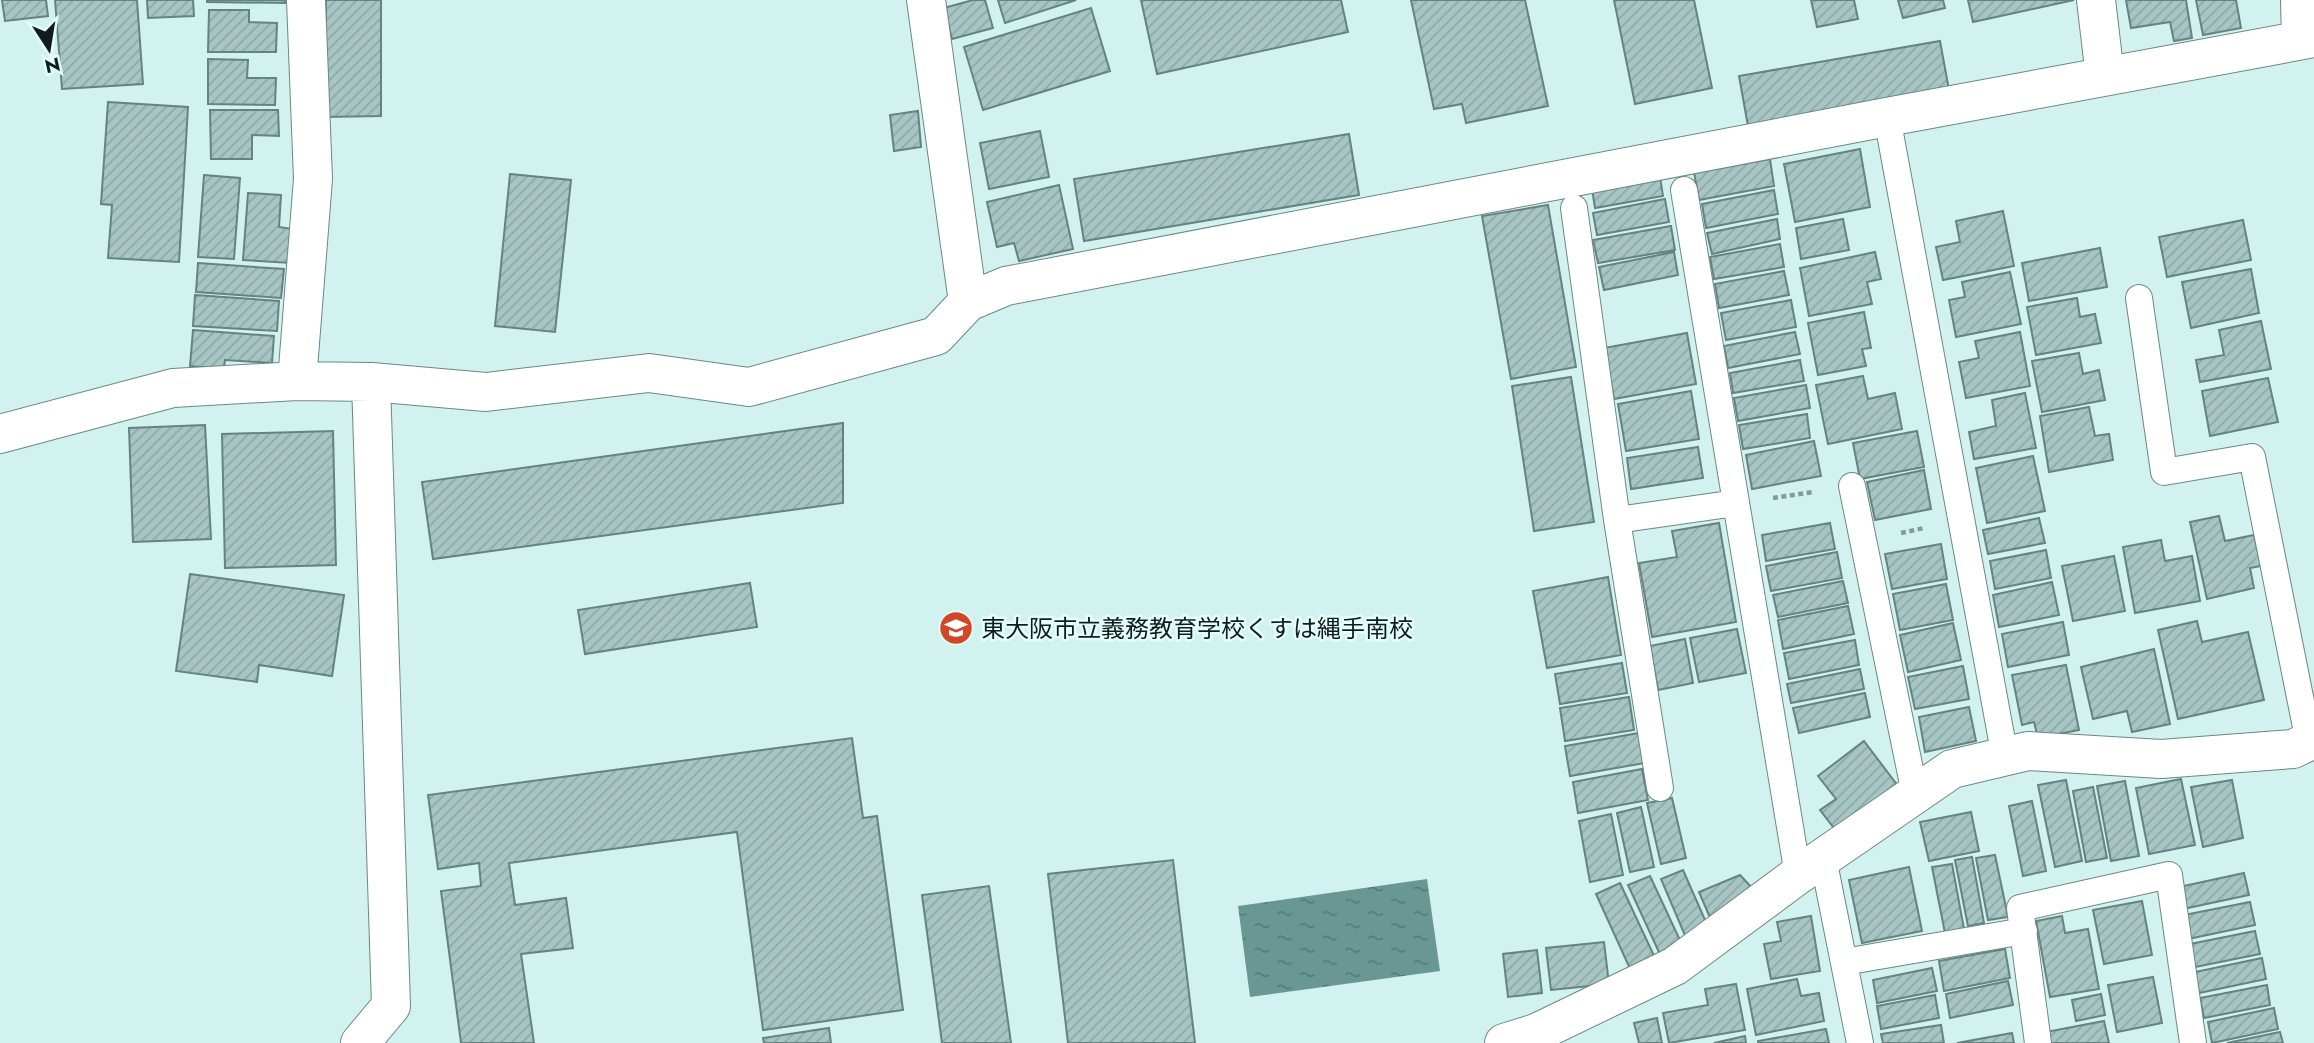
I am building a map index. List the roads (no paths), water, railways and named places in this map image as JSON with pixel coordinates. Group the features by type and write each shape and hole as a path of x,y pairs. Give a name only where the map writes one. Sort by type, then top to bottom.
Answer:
{"street":[{"path":"298,381 313,179 306,0"},
{"path":"926,0 968,302"},
{"path":"2095,0 2105,76"},
{"path":"0,434 173,388 298,381 371,382 486,392 649,373 749,387 936,336 968,302 1006,286 2308,39 2300,0"},
{"path":"360,1043 391,1006 371,382"},
{"path":"1504,1043 1536,1033 1675,966 1811,866 1952,769 2028,751 2161,759 2293,749 2311,740"}],"lane":[{"path":"1887,117 2005,757"},
{"path":"1684,190 1736,503 1811,866 1844,962 1860,1043"},
{"path":"1574,208 1617,520 1660,788"},
{"path":"2139,299 2164,472 2252,457 2311,740"},
{"path":"1852,486 1915,794"},
{"path":"1617,520 1736,503"},
{"path":"2038,1043 2020,908 2169,875 2193,1043"},
{"path":"1844,962 2024,931"}],"water":[{"path":"1427,879 1440,971 1250,997 1238,906"}],"place":[{"name":"東大阪市立義務教育学校くすは縄手南校","path":"956,628"}]}
